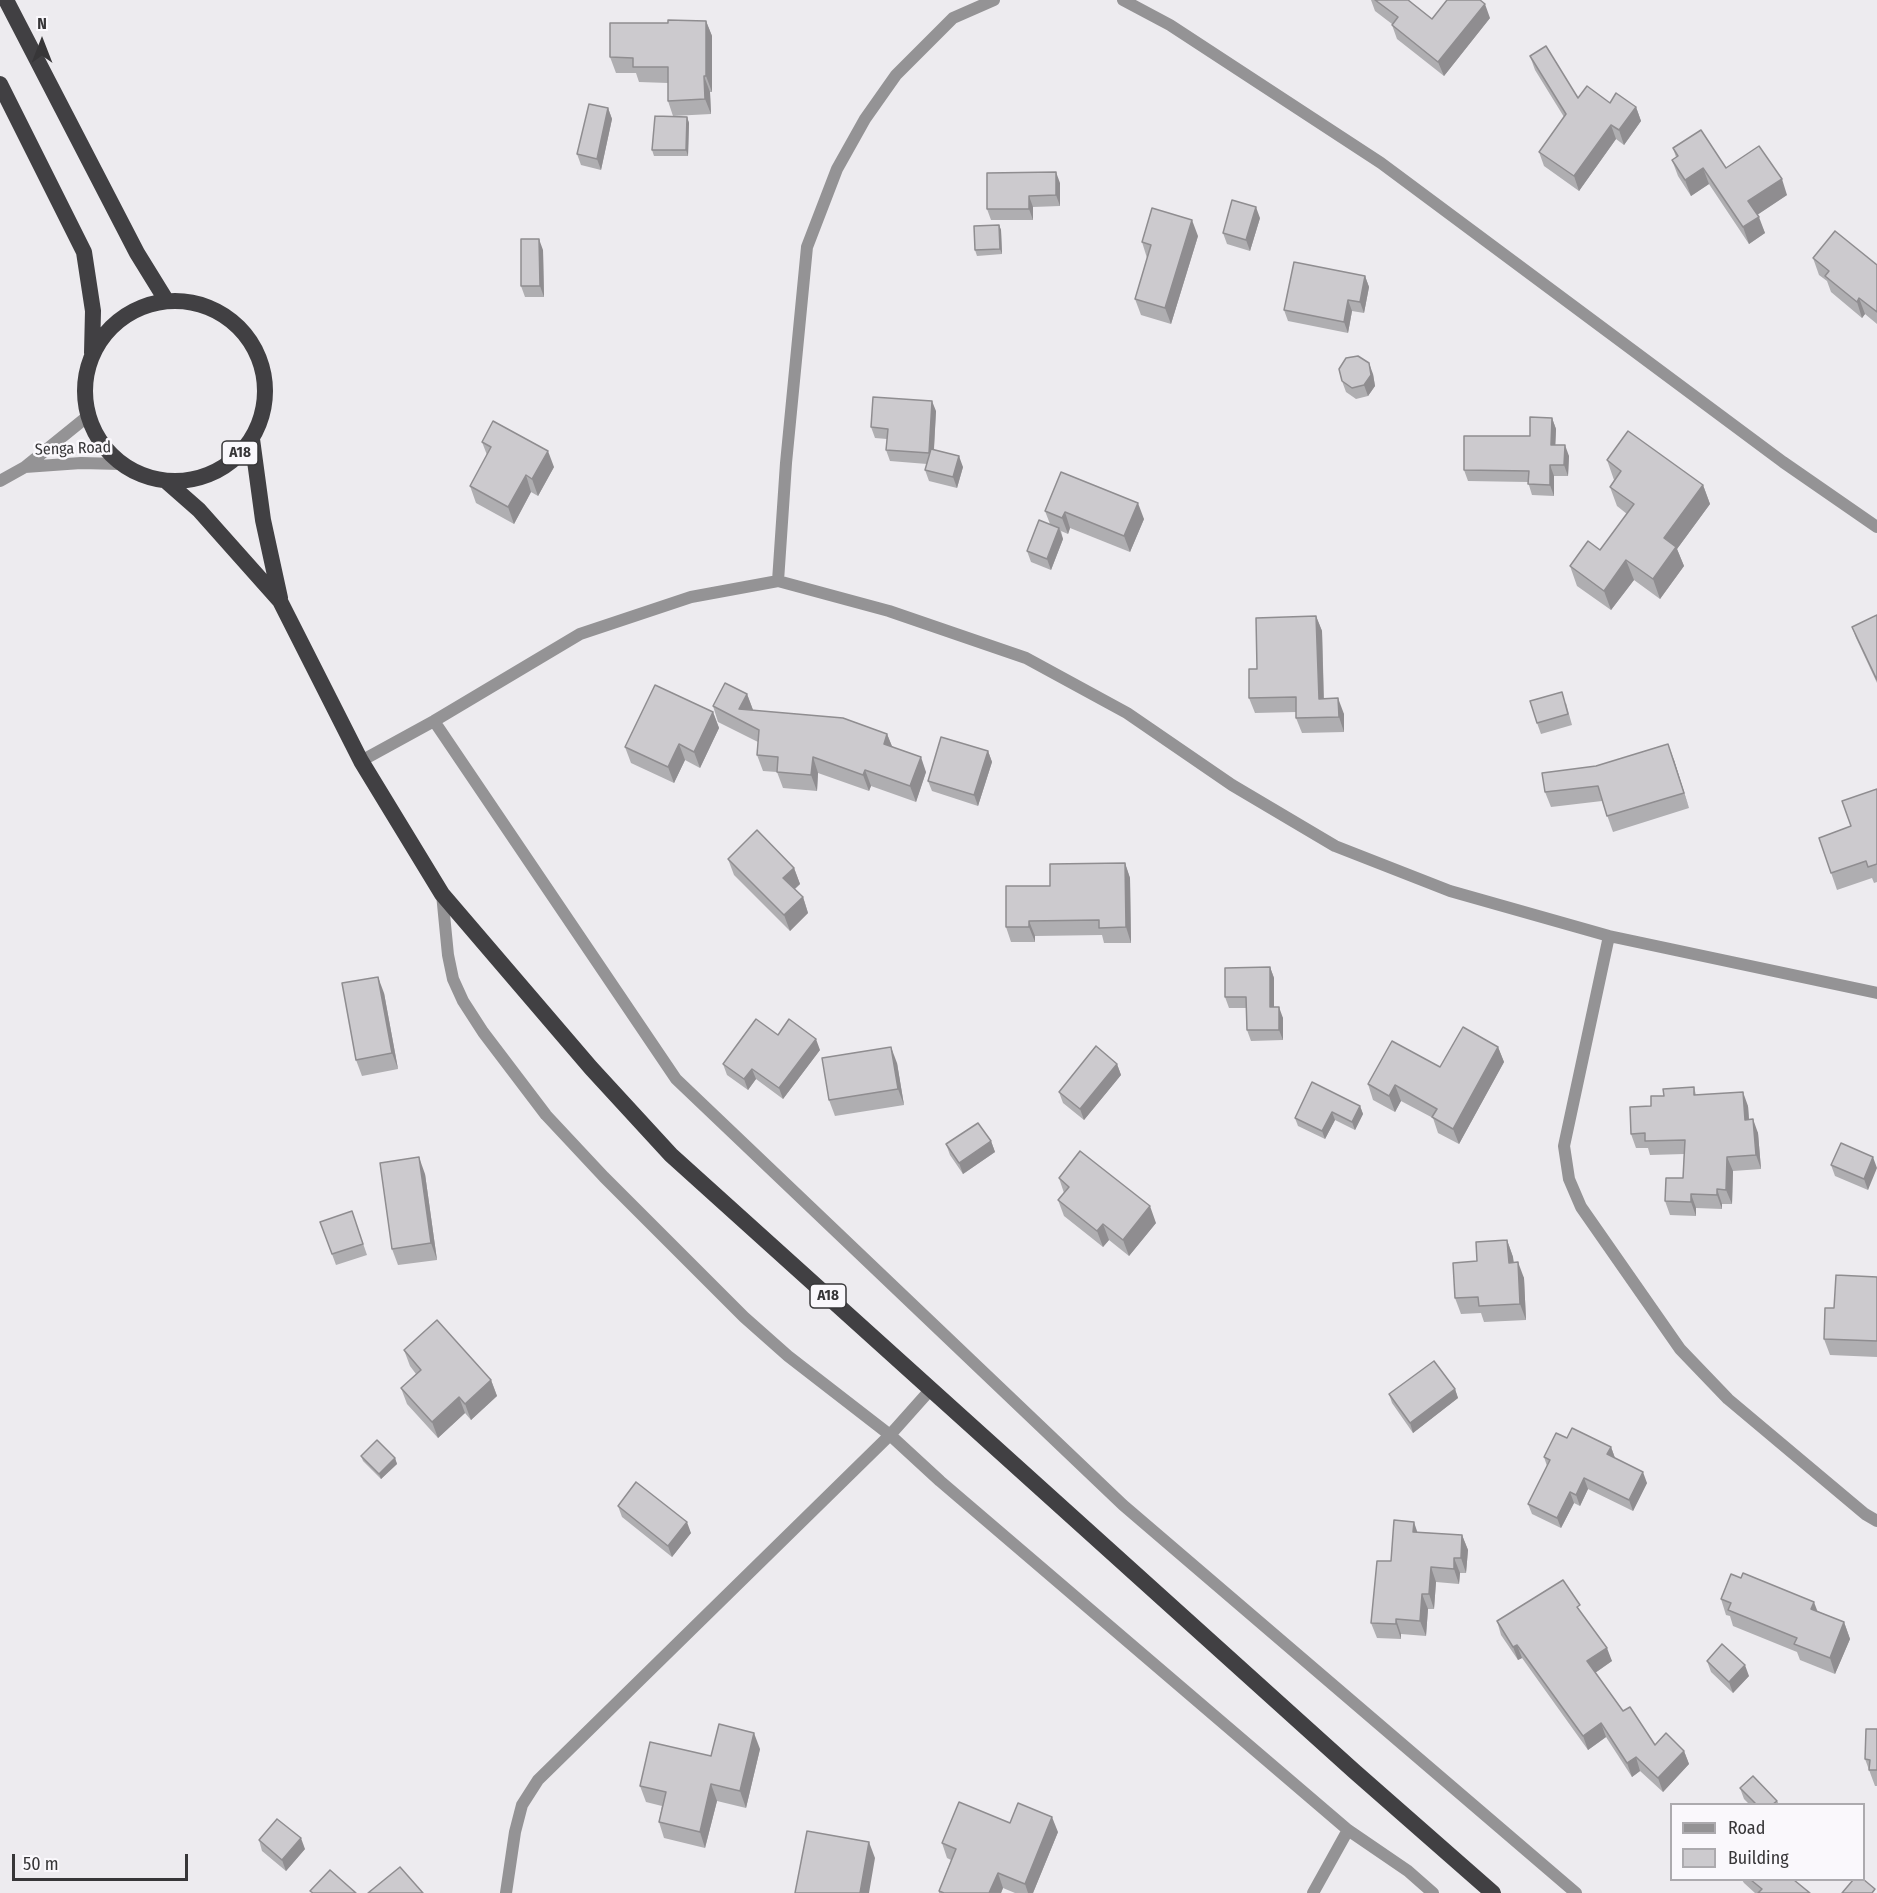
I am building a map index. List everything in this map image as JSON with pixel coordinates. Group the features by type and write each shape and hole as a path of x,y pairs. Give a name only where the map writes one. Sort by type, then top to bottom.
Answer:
{"highway":[{"path":"6,0 137,253 166,300"},
{"name":"A18","path":"0,84 84,252 93,311 92,354 84,384 88,416 100,442 121,464 142,475 166,481 191,480 215,472 236,458 252,440 265,408 265,375 253,343 230,318 200,303 166,300 135,309 110,328 92,354"},
{"name":"A18","path":"252,440 263,520 280,601"},
{"name":"A18","path":"166,481 199,510 280,601 361,761 442,894 591,1068 671,1155 1354,1771 1493,1893"}],"street":[{"path":"778,581 787,452 807,248 837,169 865,119 896,75 952,18 994,0"},
{"path":"1123,0 1170,25 1382,163 1783,462 1877,527"},
{"name":"Senga Road","path":"0,481 25,468 88,416"},
{"name":"Senga Road","path":"25,468 81,463 121,464"},
{"path":"361,761 434,721 580,634 691,597 778,581 889,611 1026,658 1126,713 1232,785 1335,846 1450,891 1609,936 1877,993"},
{"path":"434,721 676,1079 1123,1505 1576,1893"},
{"path":"442,894 448,955 453,979 463,1001 483,1032 546,1115 604,1177 744,1317 788,1356 890,1435 1348,1830 1408,1871 1433,1893"},
{"path":"1609,936 1564,1146 1569,1179 1581,1207 1680,1349 1728,1399 1865,1514 1877,1521"},
{"path":"506,1893 515,1832 522,1804 538,1780 890,1435 932,1389"},
{"path":"1313,1893 1348,1830"}],"building":[{"path":"1375,0 1408,0 1432,19 1447,0 1480,0 1485,4 1438,62 1392,25 1398,17"},
{"path":"668,20 706,21 705,99 668,101 668,67 633,67 633,58 610,57 610,23 668,23"},
{"path":"1546,46 1578,98 1587,86 1610,103 1616,93 1636,107 1619,130 1611,125 1574,176 1539,152 1566,114 1530,56"},
{"path":"589,104 608,108 597,159 577,154"},
{"path":"655,116 687,117 686,150 652,150"},
{"path":"1701,130 1726,168 1759,146 1782,179 1748,201 1759,217 1743,227 1703,168 1685,180 1672,160 1678,156 1673,148"},
{"path":"1056,172 1056,195 1029,196 1029,209 987,209 987,173"},
{"path":"1232,200 1256,207 1246,240 1223,233"},
{"path":"1152,208 1192,220 1165,308 1135,299 1151,245 1142,242"},
{"path":"999,225 1000,249 975,250 974,226"},
{"path":"1835,231 1877,265 1877,312 1859,298 1857,302 1825,276 1829,271 1813,258"},
{"path":"521,239 539,239 540,286 521,286"},
{"path":"1294,262 1365,276 1360,302 1348,300 1344,322 1284,310"},
{"path":"1358,356 1369,363 1371,375 1364,385 1352,388 1342,381 1339,369 1346,358"},
{"path":"873,397 932,401 929,453 886,450 888,429 871,427"},
{"path":"1530,417 1552,418 1551,445 1565,445 1564,465 1550,465 1550,485 1528,484 1529,471 1464,470 1464,436 1530,436"},
{"path":"493,421 548,451 532,479 526,475 508,507 470,486 491,447 482,442"},
{"path":"1628,431 1703,485 1664,538 1676,547 1653,579 1626,560 1604,591 1570,566 1588,541 1600,550 1634,504 1610,487 1621,471 1607,460"},
{"path":"931,449 959,456 953,477 925,470"},
{"path":"1061,472 1138,503 1124,536 1065,512 1062,518 1045,511"},
{"path":"1039,520 1059,528 1047,559 1027,551"},
{"path":"1877,615 1877,680 1852,627"},
{"path":"1316,616 1319,699 1338,698 1339,717 1296,718 1296,697 1249,698 1249,669 1257,669 1256,618"},
{"path":"725,683 747,694 739,709 843,718 887,734 884,744 921,757 910,786 865,770 863,775 813,757 811,775 777,772 778,757 757,755 759,730 713,706"},
{"path":"655,685 713,712 694,752 679,744 668,767 625,747"},
{"path":"1562,692 1568,714 1537,723 1530,701"},
{"path":"941,737 988,751 974,795 928,781"},
{"path":"1668,744 1684,793 1607,816 1598,786 1545,792 1542,773 1596,766"},
{"path":"1877,789 1877,864 1868,867 1866,861 1831,873 1819,838 1851,826 1842,801"},
{"path":"757,830 794,868 783,878 803,897 784,915 728,859"},
{"path":"1125,863 1126,927 1099,928 1099,920 1029,921 1029,927 1006,927 1006,886 1050,886 1050,864"},
{"path":"1270,967 1270,1007 1279,1007 1279,1030 1247,1030 1246,997 1225,997 1225,968"},
{"path":"378,977 392,1053 356,1060 342,983"},
{"path":"756,1019 778,1035 789,1019 816,1039 779,1088 752,1069 744,1079 723,1064"},
{"path":"1463,1027 1498,1047 1453,1129 1432,1117 1437,1109 1395,1085 1389,1096 1368,1084 1392,1041 1440,1067"},
{"path":"1096,1046 1117,1064 1080,1109 1059,1092"},
{"path":"891,1047 898,1089 829,1100 822,1058"},
{"path":"1312,1082 1360,1106 1352,1122 1332,1112 1322,1131 1295,1118"},
{"path":"1694,1087 1694,1095 1743,1092 1745,1120 1753,1119 1756,1155 1727,1157 1726,1190 1717,1189 1717,1195 1691,1194 1691,1202 1665,1201 1666,1178 1683,1178 1685,1140 1645,1141 1645,1133 1631,1134 1630,1107 1651,1106 1651,1096 1664,1096 1663,1089"},
{"path":"978,1123 991,1141 959,1163 946,1144"},
{"path":"1841,1143 1873,1157 1864,1179 1831,1165"},
{"path":"1080,1151 1150,1206 1123,1240 1103,1224 1097,1231 1058,1200 1069,1187 1059,1178"},
{"path":"419,1157 431,1243 392,1249 380,1163"},
{"path":"352,1211 363,1244 332,1254 320,1222"},
{"path":"1507,1240 1509,1263 1518,1262 1520,1304 1479,1306 1478,1297 1455,1298 1453,1263 1477,1261 1476,1242"},
{"path":"1836,1275 1877,1277 1877,1341 1824,1339 1825,1308 1834,1308"},
{"path":"437,1320 491,1380 465,1404 459,1397 432,1422 401,1388 421,1370 404,1350"},
{"path":"1434,1361 1455,1389 1410,1423 1389,1394"},
{"path":"1572,1428 1611,1447 1607,1454 1643,1472 1629,1500 1584,1478 1576,1495 1570,1492 1557,1518 1528,1504 1550,1460 1544,1457 1556,1433 1567,1438"},
{"path":"377,1440 395,1458 379,1474 361,1456"},
{"path":"636,1482 687,1522 668,1546 618,1506"},
{"path":"1394,1520 1414,1522 1413,1532 1462,1535 1461,1558 1454,1558 1454,1569 1431,1567 1429,1594 1422,1594 1420,1621 1396,1619 1396,1624 1371,1623 1377,1561 1391,1561"},
{"path":"1743,1573 1814,1602 1811,1609 1844,1622 1830,1658 1794,1644 1797,1638 1728,1610 1731,1603 1721,1599 1731,1574 1741,1578"},
{"path":"1563,1580 1580,1605 1577,1607 1607,1648 1587,1661 1623,1711 1630,1707 1655,1745 1666,1733 1684,1751 1658,1778 1636,1757 1627,1763 1601,1723 1583,1736 1517,1645 1513,1647 1497,1621"},
{"path":"1722,1644 1745,1665 1729,1682 1707,1661"},
{"path":"719,1724 754,1733 740,1791 711,1784 700,1832 659,1822 666,1792 640,1786 650,1742 711,1756"},
{"path":"1866,1729 1877,1729 1877,1770 1869,1770 1870,1760 1865,1759"},
{"path":"1753,1776 1777,1801 1755,1803 1740,1788"},
{"path":"959,1802 1010,1823 1018,1803 1052,1817 1025,1884 998,1873 989,1893 939,1891 956,1849 942,1843"},
{"path":"277,1819 301,1838 282,1860 259,1840"},
{"path":"807,1831 869,1842 860,1893 795,1893"},
{"path":"400,1867 423,1893 368,1893"},
{"path":"330,1870 356,1893 313,1893 310,1891"},
{"path":"1752,1881 1795,1881 1810,1893 1758,1893 1762,1889"},
{"path":"1852,1881 1865,1881 1875,1889 1872,1893 1842,1893"}]}
